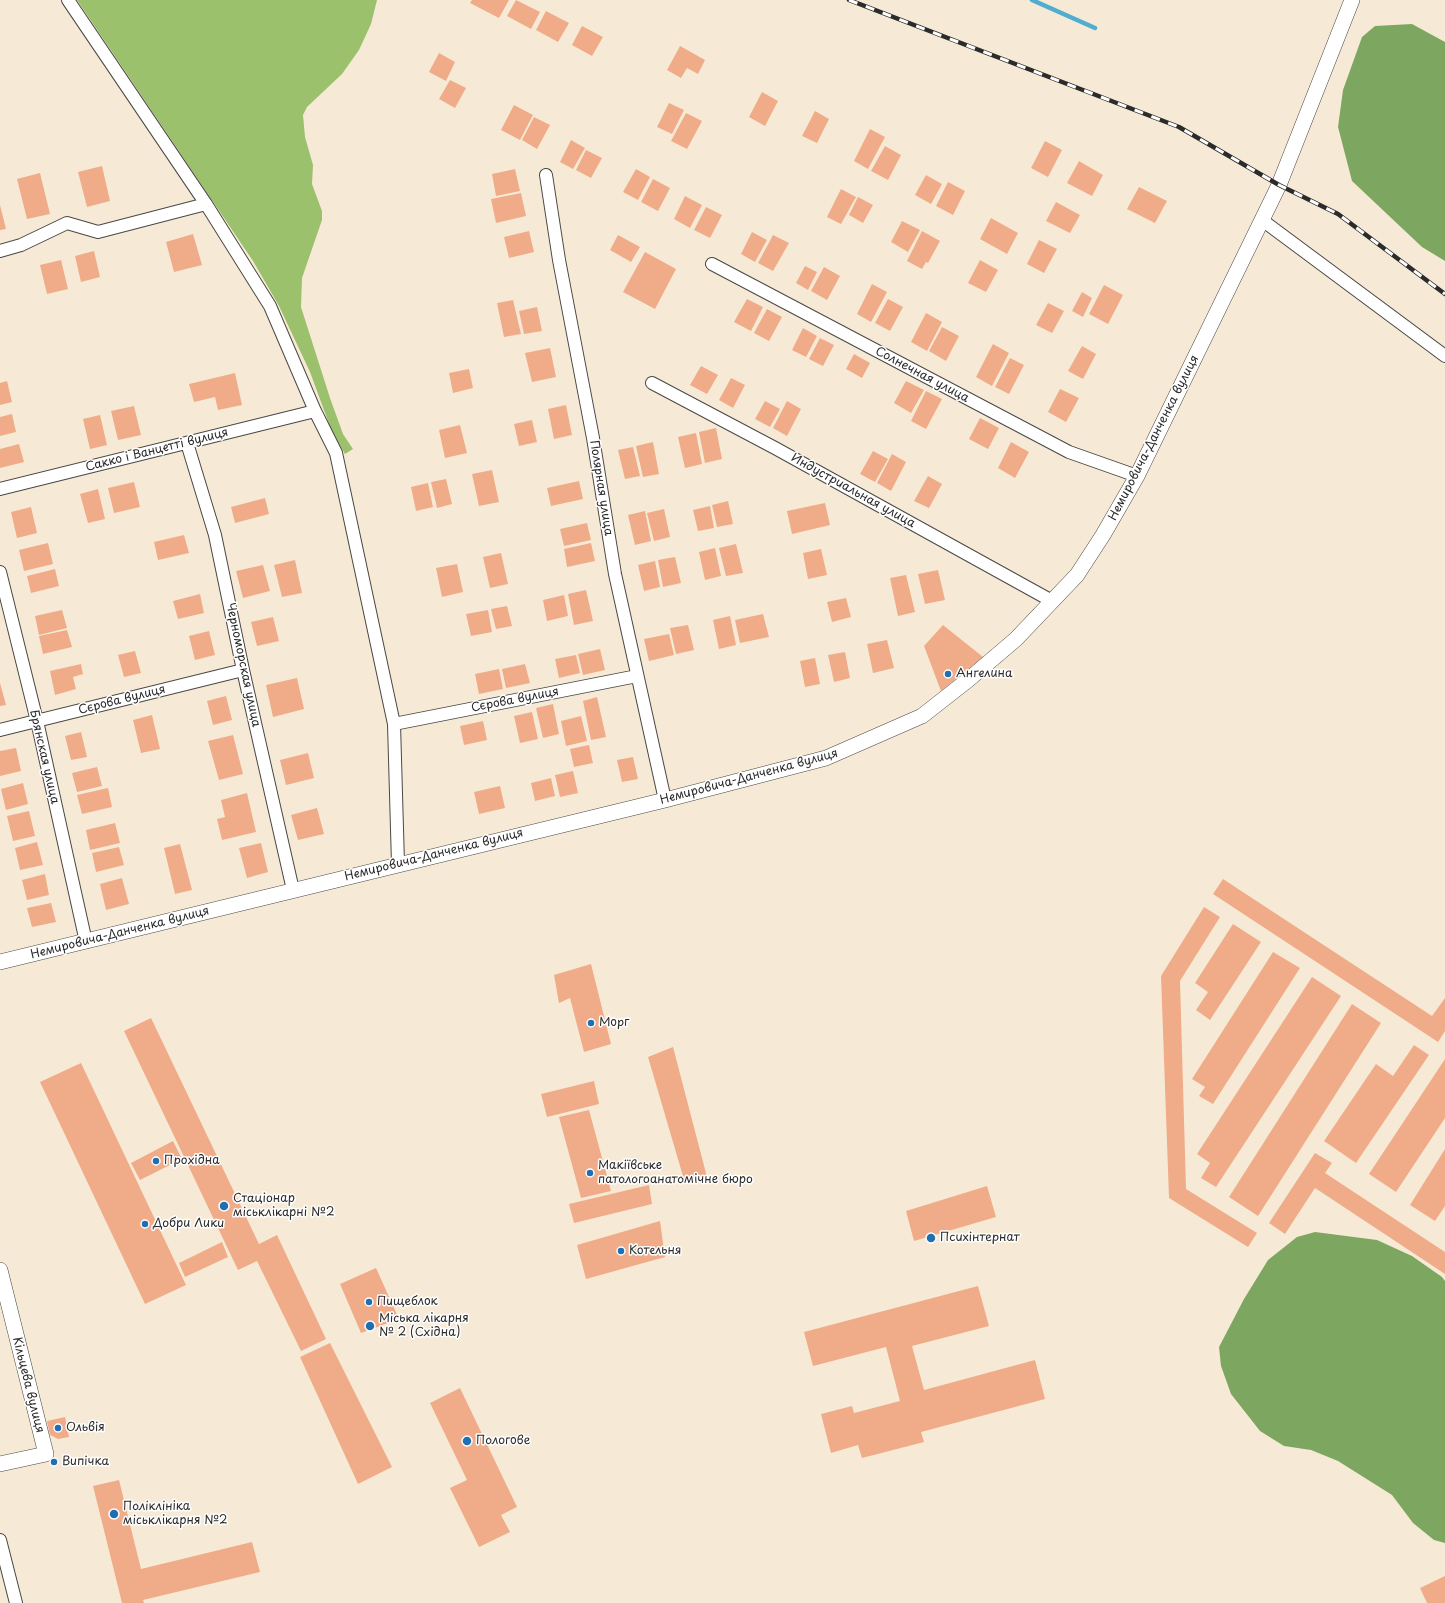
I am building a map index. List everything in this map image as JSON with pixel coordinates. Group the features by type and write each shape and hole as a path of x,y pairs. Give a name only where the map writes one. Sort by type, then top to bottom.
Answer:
{"street":[{"path":"68,0 206,204 270,306 314,411 336,453 394,724 398,864"},
{"name":"Немировича-Данченка вулиця","path":"0,962 665,800 826,758 922,716 968,680 1016,639 1077,575 1103,536 1137,476 1279,185 1352,0"},
{"name":"Полярная улица","path":"546,175 559,260 594,438 615,574 665,800"},
{"path":"0,251 21,245 67,223 98,232 206,204"},
{"path":"1262,220 1445,356"},
{"name":"Солнечная улица","path":"712,264 1069,452 1137,476"},
{"name":"Индустриальная улица","path":"652,383 774,448 1052,601"},
{"name":"Сакко і Ванцетті вулиця","path":"0,489 314,411"},
{"name":"Черноморская улица","path":"186,442 215,535 243,670 293,890"},
{"name":"Брянская улица","path":"0,572 37,721 86,942"},
{"name":"Сєрова вулиця","path":"0,730 243,670"},
{"name":"Сєрова вулиця","path":"394,724 637,676"},
{"name":"Кільцева вулиця","path":"0,1270 46,1454 0,1464"},
{"path":"0,1540 16,1603"}],"green space":[{"path":"77,0 377,0 371,24 359,50 342,74 307,107 303,115 305,137 313,165 312,184 322,211 322,220 302,278 301,307 343,434 353,449 345,454 332,432 310,372 279,306 253,261"},
{"path":"1412,24 1445,42 1445,261 1422,247 1352,181 1338,127 1343,90 1362,37 1375,26"},
{"path":"1315,1232 1377,1240 1412,1256 1442,1277 1445,1281 1445,1543 1434,1540 1413,1523 1392,1495 1338,1461 1311,1450 1284,1446 1260,1431 1231,1394 1221,1366 1219,1347 1244,1299 1268,1260 1297,1237"}],"building":[{"path":"472,0 509,0 499,18 470,3"},
{"path":"516,0 540,12 531,29 507,16"},
{"path":"546,11 569,23 558,42 536,30"},
{"path":"582,26 603,37 592,56 572,45"},
{"path":"680,46 705,60 698,74 687,68 681,78 667,70"},
{"path":"439,53 455,62 446,81 429,72"},
{"path":"450,80 466,88 455,108 439,99"},
{"path":"762,92 778,101 765,126 749,117"},
{"path":"669,103 684,110 672,134 657,127"},
{"path":"514,105 533,115 520,140 501,130"},
{"path":"815,111 829,119 817,143 802,136"},
{"path":"686,113 702,121 687,149 671,141"},
{"path":"534,117 550,125 537,149 522,140"},
{"path":"870,129 885,137 868,169 854,161"},
{"path":"571,140 585,148 573,169 560,162"},
{"path":"1045,141 1062,150 1048,177 1031,168"},
{"path":"885,146 901,155 888,180 871,171"},
{"path":"586,150 602,158 591,178 576,170"},
{"path":"1079,161 1103,175 1092,196 1067,183"},
{"path":"102,166 110,201 87,207 78,172"},
{"path":"515,169 520,191 496,196 492,174"},
{"path":"636,169 650,177 638,200 623,192"},
{"path":"40,173 50,214 27,219 17,179"},
{"path":"926,175 942,184 931,204 915,195"},
{"path":"653,179 670,188 658,211 641,202"},
{"path":"948,182 965,191 953,215 936,206"},
{"path":"1139,187 1167,201 1155,223 1127,209"},
{"path":"841,189 856,197 841,224 827,217"},
{"path":"521,193 526,216 496,223 491,199"},
{"path":"685,196 702,205 690,228 674,219"},
{"path":"858,197 873,205 863,223 849,215"},
{"path":"1056,202 1080,215 1070,233 1046,221"},
{"path":"0,205 6,229 0,230"},
{"path":"706,207 722,215 710,238 694,230"},
{"path":"991,218 1018,233 1007,254 980,239"},
{"path":"902,221 920,230 908,252 891,242"},
{"path":"529,231 534,252 509,258 504,237"},
{"path":"922,231 940,241 928,263 926,262 922,269 907,261"},
{"path":"752,232 767,240 755,262 741,254"},
{"path":"193,234 202,265 174,272 166,242"},
{"path":"618,235 640,247 631,262 610,250"},
{"path":"773,235 789,243 773,271 758,263"},
{"path":"1039,240 1057,249 1044,273 1027,264"},
{"path":"94,251 100,277 81,282 75,256"},
{"path":"645,252 676,269 655,309 623,292"},
{"path":"61,260 68,289 47,294 40,265"},
{"path":"980,260 998,270 986,292 968,283"},
{"path":"805,266 817,272 808,290 796,283"},
{"path":"824,267 840,276 827,300 811,291"},
{"path":"872,284 887,292 871,322 857,314"},
{"path":"1104,285 1123,295 1108,324 1089,314"},
{"path":"1082,292 1092,298 1083,317 1072,311"},
{"path":"747,299 763,307 751,331 734,322"},
{"path":"888,299 903,307 890,331 875,323"},
{"path":"513,300 521,334 504,337 497,303"},
{"path":"1048,303 1064,311 1052,333 1036,325"},
{"path":"537,307 542,331 524,334 519,311"},
{"path":"767,309 782,317 769,341 754,333"},
{"path":"926,313 942,322 927,351 911,342"},
{"path":"942,327 959,336 946,361 929,351"},
{"path":"803,328 817,336 806,357 792,350"},
{"path":"820,338 834,345 823,366 809,359"},
{"path":"993,344 1009,353 992,386 976,377"},
{"path":"1082,346 1096,354 1083,379 1068,371"},
{"path":"550,348 556,377 532,382 525,353"},
{"path":"854,354 870,363 862,378 846,369"},
{"path":"1010,358 1024,365 1009,394 995,387"},
{"path":"701,366 718,375 707,394 690,385"},
{"path":"469,369 473,388 453,393 449,373"},
{"path":"235,373 242,405 218,410 215,397 194,402 189,384"},
{"path":"731,378 745,385 733,408 719,400"},
{"path":"7,381 12,402 0,405 0,383"},
{"path":"906,381 924,390 911,413 894,403"},
{"path":"1060,389 1079,398 1066,422 1048,412"},
{"path":"926,391 942,399 926,429 911,421"},
{"path":"765,401 780,409 770,427 755,419"},
{"path":"787,401 801,409 787,436 773,428"},
{"path":"566,405 572,435 554,439 548,409"},
{"path":"134,406 141,435 118,440 111,411"},
{"path":"12,414 16,432 0,436 0,417"},
{"path":"100,415 107,445 90,449 83,419"},
{"path":"980,418 999,428 988,449 969,439"},
{"path":"532,420 537,442 519,446 514,424"},
{"path":"460,425 467,453 445,458 439,430"},
{"path":"716,428 722,459 705,463 699,432"},
{"path":"696,433 702,464 685,468 678,437"},
{"path":"653,442 659,474 643,477 636,446"},
{"path":"1011,442 1029,452 1015,478 998,468"},
{"path":"19,444 24,462 0,468 0,449"},
{"path":"633,447 640,476 625,479 618,450"},
{"path":"873,451 888,459 875,482 860,474"},
{"path":"892,454 906,462 891,491 877,483"},
{"path":"492,470 499,502 479,506 472,474"},
{"path":"928,476 942,484 929,508 914,501"},
{"path":"446,479 452,504 437,508 431,482"},
{"path":"579,481 583,499 551,506 547,488"},
{"path":"134,482 140,507 114,513 108,488"},
{"path":"428,483 433,507 416,511 411,487"},
{"path":"98,489 105,519 88,523 80,494"},
{"path":"265,498 269,514 235,523 231,507"},
{"path":"728,501 733,524 717,527 712,505"},
{"path":"825,503 830,525 792,534 787,511"},
{"path":"710,506 714,528 698,531 693,510"},
{"path":"31,507 37,533 17,538 11,512"},
{"path":"664,509 670,537 654,541 647,513"},
{"path":"645,511 651,541 635,545 628,515"},
{"path":"587,523 591,540 564,546 560,529"},
{"path":"184,535 189,553 158,560 154,542"},
{"path":"48,543 53,564 24,571 19,550"},
{"path":"591,543 595,561 567,567 564,549"},
{"path":"736,544 743,573 726,576 719,548"},
{"path":"715,548 721,576 705,580 699,552"},
{"path":"821,549 827,575 808,579 803,553"},
{"path":"501,553 508,584 490,588 483,557"},
{"path":"675,557 681,583 663,587 658,560"},
{"path":"295,560 302,593 282,597 274,565"},
{"path":"655,561 660,587 644,591 638,565"},
{"path":"457,564 463,592 442,597 436,568"},
{"path":"263,565 270,591 243,598 236,571"},
{"path":"55,569 59,586 31,593 27,576"},
{"path":"938,570 945,600 925,604 918,574"},
{"path":"906,575 915,612 898,616 890,578"},
{"path":"586,590 593,621 574,625 568,594"},
{"path":"200,594 204,613 178,619 173,601"},
{"path":"564,595 568,616 547,621 543,600"},
{"path":"846,598 851,617 832,622 827,602"},
{"path":"507,606 512,626 496,629 491,609"},
{"path":"62,610 67,628 39,635 35,616"},
{"path":"488,610 492,632 471,636 466,614"},
{"path":"763,614 769,637 740,643 735,620"},
{"path":"730,616 736,645 719,649 713,620"},
{"path":"273,617 279,641 257,646 251,622"},
{"path":"688,625 694,650 676,654 670,628"},
{"name":"Ангелина","path":"943,625 983,657 941,691 924,646"},
{"path":"67,630 72,647 43,654 39,636"},
{"path":"209,631 215,655 195,660 189,636"},
{"path":"669,634 674,655 649,661 644,639"},
{"path":"887,640 894,668 873,673 867,644"},
{"path":"600,649 605,670 583,675 578,654"},
{"path":"135,651 141,673 124,677 118,655"},
{"path":"845,652 850,678 834,682 828,655"},
{"path":"576,655 580,673 559,678 555,659"},
{"path":"815,658 820,684 805,687 800,661"},
{"path":"81,664 83,674 73,677 76,689 55,695 50,671"},
{"path":"525,664 530,683 506,688 502,669"},
{"path":"499,669 503,689 479,694 475,674"},
{"path":"297,678 304,709 273,717 266,685"},
{"path":"0,683 6,705 0,706"},
{"path":"226,696 232,720 213,725 207,701"},
{"path":"597,697 606,737 591,740 583,701"},
{"path":"553,704 559,734 543,738 536,708"},
{"path":"532,712 538,739 520,743 514,716"},
{"path":"152,715 160,749 141,753 133,720"},
{"path":"581,716 587,741 566,746 561,721"},
{"path":"483,721 487,740 464,745 460,726"},
{"path":"81,732 87,757 71,760 65,736"},
{"path":"233,735 243,774 219,780 208,741"},
{"path":"589,745 593,763 574,767 570,749"},
{"path":"16,748 21,771 0,776 0,751"},
{"path":"308,753 314,778 286,785 280,760"},
{"path":"633,757 638,779 622,782 617,760"},
{"path":"97,767 102,786 77,792 72,773"},
{"path":"573,771 578,793 560,797 555,775"},
{"path":"551,778 555,796 535,801 531,783"},
{"path":"23,783 28,804 6,810 1,789"},
{"path":"500,786 505,808 479,814 474,792"},
{"path":"108,788 112,807 82,814 77,795"},
{"path":"247,793 256,832 222,840 217,819 225,817 221,800"},
{"path":"317,808 324,834 298,840 291,815"},
{"path":"29,811 35,836 13,841 7,816"},
{"path":"115,823 120,843 90,850 86,830"},
{"path":"37,842 43,865 20,870 15,848"},
{"path":"261,843 268,872 247,878 239,848"},
{"path":"180,844 192,890 175,894 164,848"},
{"path":"119,847 124,865 96,872 92,853"},
{"path":"45,874 49,895 27,900 22,880"},
{"path":"122,878 129,904 106,910 100,884"},
{"path":"1223,879 1432,1016 1445,998 1445,1031 1438,1042 1213,894"},
{"path":"51,903 56,922 32,927 27,908"},
{"path":"1204,907 1220,917 1180,981 1186,1189 1257,1233 1248,1247 1169,1198 1161,976"},
{"path":"1233,924 1261,942 1210,1020 1196,1010 1208,992 1195,983"},
{"path":"1273,952 1300,968 1213,1104 1199,1096 1205,1087 1192,1079"},
{"name":"Морг","path":"591,964 611,1044 584,1052 570,998 559,1003 554,975"},
{"path":"1312,977 1341,996 1216,1187 1201,1178 1210,1163 1197,1154"},
{"path":"1352,1004 1381,1023 1258,1216 1229,1197"},
{"name":"Стаціонар міськлікарні №2","path":"151,1018 259,1244 277,1235 326,1339 301,1351 257,1261 238,1270 124,1031"},
{"path":"1414,1045 1429,1055 1356,1163 1324,1141 1376,1064 1393,1076"},
{"path":"673,1047 707,1177 685,1183 648,1057"},
{"path":"1445,1059 1445,1118 1396,1192 1369,1174"},
{"path":"81,1063 186,1285 145,1304 40,1082"},
{"path":"594,1081 599,1104 547,1117 541,1094"},
{"name":"Макіївське патологоанатомічне бюро","path":"589,1110 611,1191 581,1198 559,1117"},
{"name":"Прохідна","path":"173,1141 182,1159 140,1180 131,1163"},
{"path":"1445,1149 1445,1206 1435,1221 1410,1205"},
{"path":"1315,1153 1332,1163 1325,1173 1445,1252 1445,1274 1315,1188 1285,1234 1269,1223"},
{"path":"649,1185 652,1204 574,1223 569,1204"},
{"path":"987,1186 996,1217 914,1241 906,1211"},
{"name":"Котельня","path":"660,1221 665,1257 586,1279 577,1245"},
{"path":"222,1242 228,1257 185,1277 179,1263"},
{"name":"Пищеблок","path":"376,1268 399,1319 361,1333 340,1284"},
{"path":"978,1286 989,1326 912,1346 924,1390 1035,1360 1045,1399 921,1432 924,1442 862,1458 858,1445 831,1453 821,1414 852,1406 854,1413 900,1401 886,1347 813,1366 804,1332"},
{"path":"330,1343 392,1467 358,1484 300,1357"},
{"name":"Пологове","path":"460,1388 517,1507 501,1515 510,1532 479,1547 450,1488 467,1480 430,1403"},
{"name":"Ольвія","path":"65,1417 69,1437 58,1439 50,1435 47,1421"},
{"name":"Поліклініка міськлікарня №2","path":"119,1480 141,1569 252,1542 260,1572 143,1600 144,1603 122,1603 93,1486"},
{"path":"1445,1576 1445,1603 1427,1603 1420,1588"}],"waterway":[{"path":"1032,0 1095,28"}],"railway":[{"path":"849,0 1179,127 1279,185 1338,214 1445,294"}],"place":[{"name":"Ангелина","path":"948,674"},
{"name":"Морг","path":"591,1023"},
{"name":"Прохідна","path":"156,1161"},
{"name":"Макіївське патологоанатомічне бюро","path":"590,1173"},
{"name":"Стаціонар міськлікарні №2","path":"224,1206"},
{"name":"Добри Лики","path":"145,1224"},
{"name":"Психінтернат","path":"931,1238"},
{"name":"Котельня","path":"621,1251"},
{"name":"Пищеблок","path":"369,1302"},
{"name":"Міська лікарня № 2 (Східна)","path":"370,1326"},
{"name":"Ольвія","path":"58,1428"},
{"name":"Пологове","path":"467,1441"},
{"name":"Випічка","path":"54,1462"},
{"name":"Поліклініка міськлікарня №2","path":"114,1514"}]}
